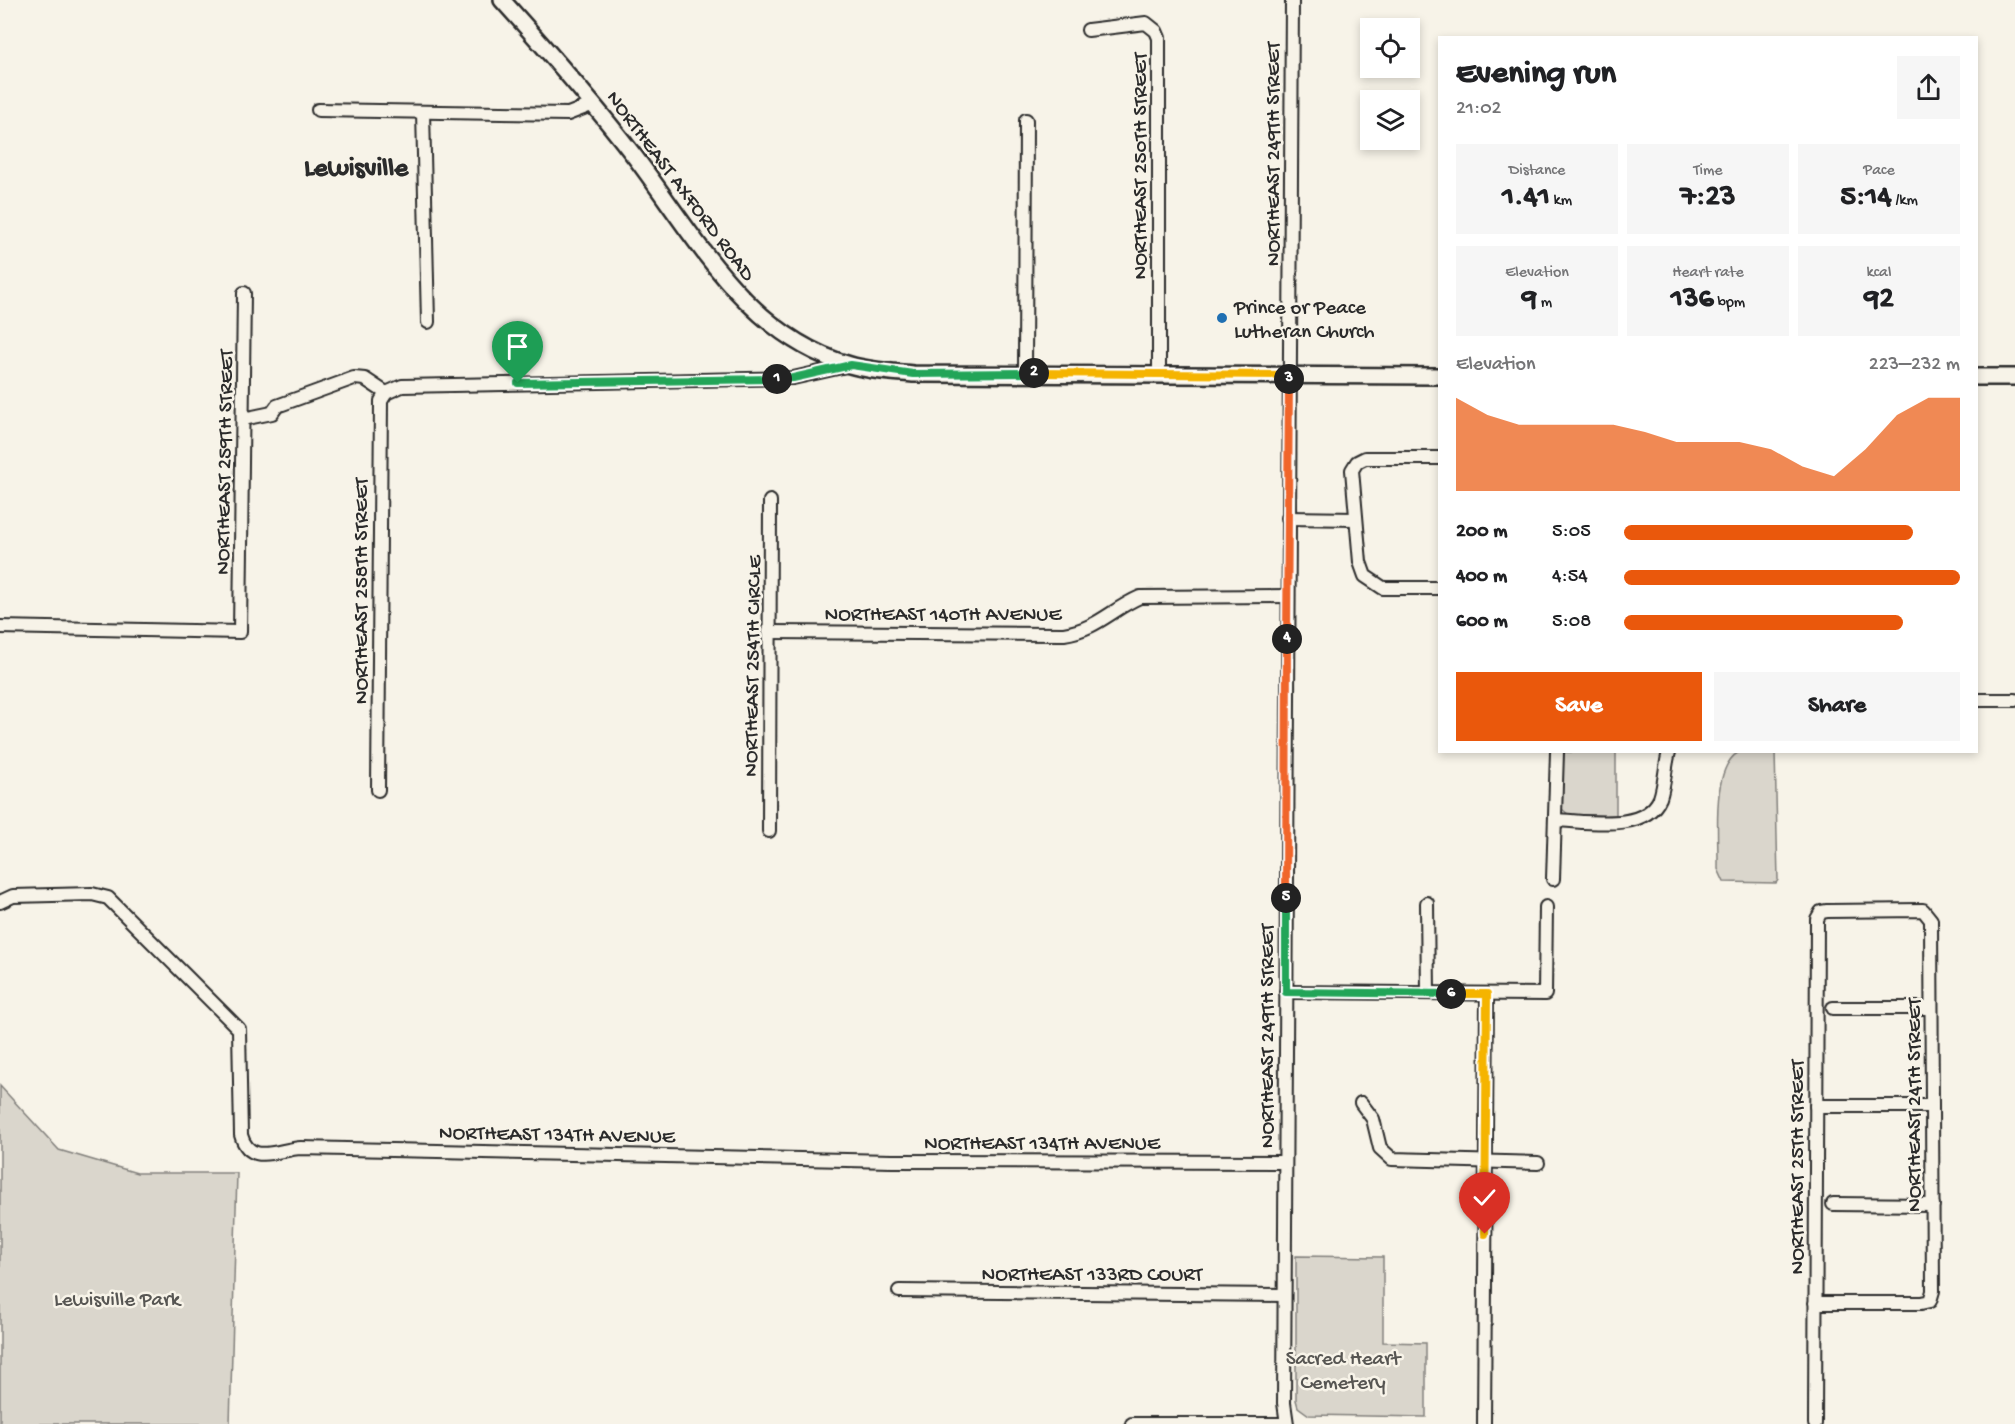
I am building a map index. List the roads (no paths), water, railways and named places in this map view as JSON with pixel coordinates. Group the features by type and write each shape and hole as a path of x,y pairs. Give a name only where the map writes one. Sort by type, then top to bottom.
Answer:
{"main road":[{"name":"NORTHEAST AXFORD ROAD","path":"504,1 594,104 735,291 775,328 802,346 851,365 913,374 1159,373 1438,376"},
{"path":"1978,377 2015,377"}],"street":[{"name":"NORTHEAST 249TH STREET","path":"1285,1424 1287,596 1292,0"},
{"name":"NORTHEAST 250TH STREET","path":"1088,30 1146,23 1156,31 1159,38 1159,373"},
{"path":"318,111 568,114 594,104"},
{"path":"423,112 428,322"},
{"path":"1025,373 1026,120"},
{"name":"NORTHEAST 259TH STREET","path":"0,627 240,632 244,293"},
{"path":"243,419 272,413 278,406 354,378 364,379 386,393 402,386 793,378 851,365"},
{"name":"NORTHEAST 258TH STREET","path":"378,790 381,401 386,393"},
{"path":"1438,458 1365,458 1354,465 1361,570 1369,582 1383,588 1438,588"},
{"name":"NORTHEAST 254TH CIRCLE","path":"769,831 770,501"},
{"path":"1288,518 1356,519"},
{"name":"NORTHEAST 140TH AVENUE","path":"769,632 1064,634 1081,632 1096,625 1123,605 1140,597 1287,596"},
{"path":"1978,699 2015,700"},
{"path":"1553,879 1557,753"},
{"path":"1556,820 1622,821 1644,816 1659,799 1669,753"},
{"name":"NORTHEAST 134TH AVENUE","path":"0,902 13,896 92,894 108,898 239,1029 241,1135 246,1146 261,1155 301,1148 892,1161 1285,1162"},
{"path":"1427,903 1428,993"},
{"path":"1286,992 1545,994 1546,908"},
{"name":"NORTHEAST 25TH STREET","path":"1815,1424 1816,928 1821,912 1923,910"},
{"name":"NORTHEAST 24TH STREET","path":"1815,1303 1930,1301 1934,1291 1931,920 1923,910"},
{"path":"1484,1424 1487,994"},
{"path":"1833,1008 1931,1008"},
{"path":"1361,1103 1373,1119 1380,1148 1389,1158 1538,1163"},
{"path":"1816,1106 1932,1106"},
{"path":"1833,1204 1933,1205"},
{"name":"NORTHEAST 133RD COURT","path":"899,1291 1284,1294"},
{"path":"1132,1424 1285,1424"}],"place":[{"name":"Prince or Peace Lutheran Church","path":"1222,318"}],"district":[{"name":"Lewisville","path":"356,166"}],"park label":[{"name":"Lewisville Park","path":"117,1298"},
{"name":"Sacred Heart Cemetery","path":"1343,1369"}]}
